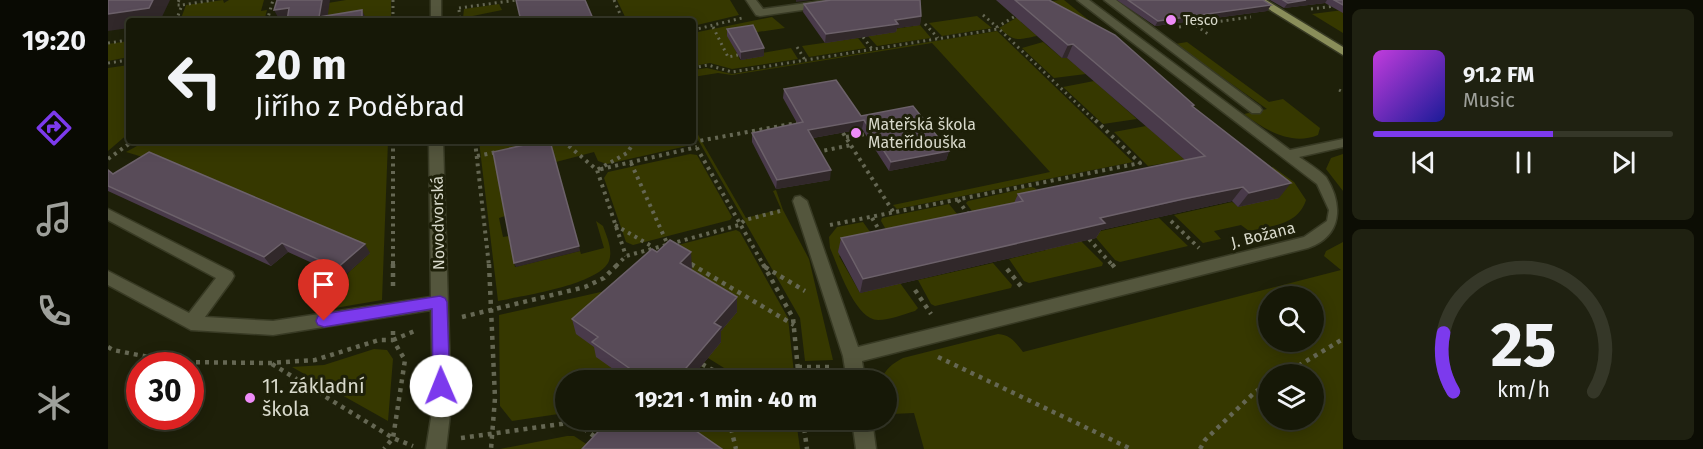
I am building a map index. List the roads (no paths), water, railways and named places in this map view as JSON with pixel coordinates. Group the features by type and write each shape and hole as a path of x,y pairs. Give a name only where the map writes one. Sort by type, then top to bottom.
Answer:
{"main road":[{"path":"1259,0 1343,52"}],"street":[{"path":"436,0 436,18"},
{"path":"752,0 760,13 851,0"},
{"name":"J. Božana","path":"854,368 922,339 1308,242 1320,237 1341,218 1343,212 1339,202 1322,181 1082,0"},
{"path":"1108,0 1256,110"},
{"path":"1169,65 1191,61"},
{"path":"1289,155 1343,143"},
{"name":"Novodvorská","path":"436,144 442,406 436,446"},
{"path":"800,203 854,368"},
{"path":"108,214 226,276 191,323"},
{"path":"108,277 191,323 273,328 440,302"},
{"path":"863,430 866,449"}],"place":[{"name":"Tesco","path":"1171,20"},
{"name":"Mateřská škola Mateřídouška","path":"856,133"},
{"name":"11. základní škola","path":"250,398"}]}
